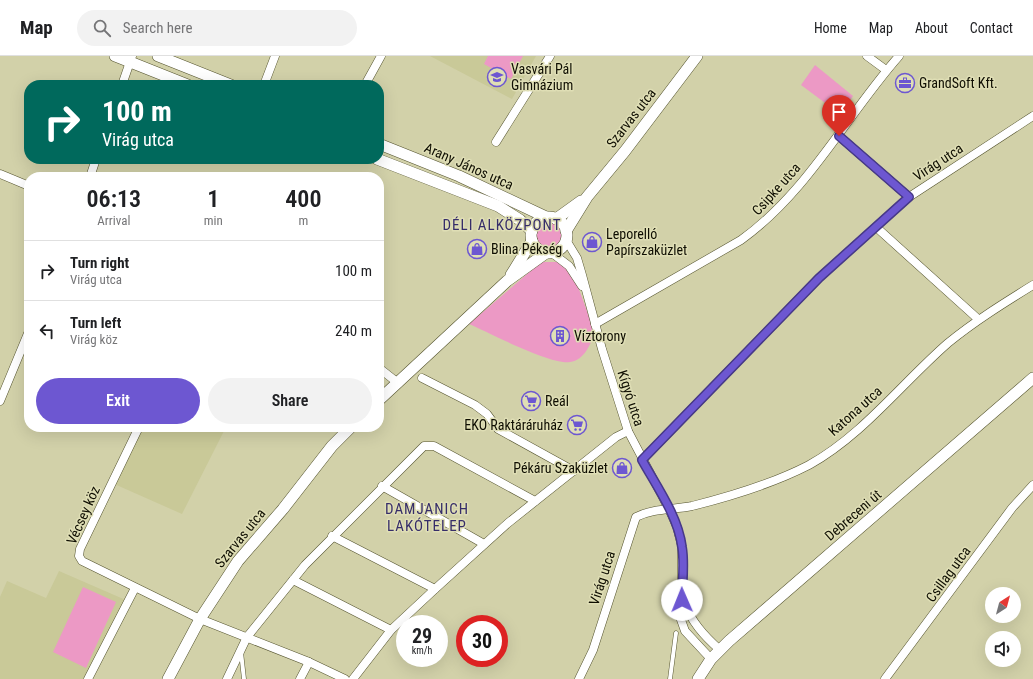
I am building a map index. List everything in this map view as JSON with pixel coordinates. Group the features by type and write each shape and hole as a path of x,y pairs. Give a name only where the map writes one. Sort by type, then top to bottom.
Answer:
{"street":[{"path":"115,56 131,59 177,80"},
{"path":"158,56 218,80"},
{"path":"266,80 275,56"},
{"path":"368,80 381,56"},
{"path":"496,142 550,56"},
{"name":"Szarvas utca","path":"566,236 587,197 625,151 697,56"},
{"path":"867,56 886,70"},
{"name":"Csipke utca","path":"595,324 735,243 757,228 776,211 839,136 886,70 899,56"},
{"path":"124,80 131,59"},
{"name":"Virág utca","path":"642,460 819,278 909,197 1033,116"},
{"path":"839,136 909,197"},
{"name":"Arany János utca","path":"384,146 459,176 551,218"},
{"name":"Arany János utca","path":"384,162 498,206 511,213 532,236"},
{"path":"0,174 24,184"},
{"name":"Szarvas utca","path":"551,218 587,197"},
{"path":"384,396 507,281 549,253 561,248 566,236 563,224 551,218 535,223 532,236 507,281"},
{"path":"876,228 978,319"},
{"path":"532,236 540,250 549,253"},
{"name":"Kígyó utca","path":"566,236 577,258 585,292 628,431 642,460 669,508 682,547 682,600 680,617 685,631 711,659"},
{"name":"Kígyó utca","path":"549,253 569,266 585,292"},
{"name":"Katona utca","path":"669,508 691,506 778,480 810,464 854,433 943,349 978,319 1033,285"},
{"path":"0,401 24,343"},
{"path":"384,372 398,383"},
{"path":"422,378 475,405 487,414 498,429 574,471"},
{"name":"Debreceni út","path":"698,679 711,659 720,650 1033,378"},
{"path":"353,679 391,630 484,544 535,501 616,437 628,431"},
{"name":"Vécsey köz","path":"137,432 80,549 79,556 82,561 200,619 309,662 345,679"},
{"name":"Szarvas utca","path":"168,679 200,619 238,561 283,509 332,446 346,432"},
{"path":"227,679 247,637 292,580 332,536 424,446 434,446 535,501"},
{"name":"Csillag utca","path":"885,679 1012,508 1033,485"},
{"path":"382,486 484,544"},
{"name":"Virág utca","path":"579,679 593,650 636,517 645,512 669,508"},
{"path":"332,536 435,589"},
{"path":"292,580 391,630"},
{"path":"88,679 135,588"},
{"name":"Kígyó utca","path":"682,600 702,635 720,650"},
{"path":"300,679 309,662"}],"lane":[{"path":"671,679 676,633"},
{"path":"241,649 244,679"}],"shaded area":[{"name":"Vasvári Pál Gimnázium","path":"430,56 536,56 512,99"},
{"path":"488,56 523,56 511,79 484,64"},
{"path":"815,65 853,96 840,114 801,85"},
{"path":"549,222 558,226 562,235 558,244 549,248 540,244 536,235 540,226"},
{"path":"541,262 569,262 595,333 586,351 575,361 561,362 549,359 520,348 469,324"},
{"path":"137,432 223,432 182,514 112,483"},
{"path":"59,571 128,601 88,679 0,679 0,597 7,581 46,598"},
{"path":"83,587 116,602 86,668 53,652"}],"place":[{"name":"Vasvári Pál Gimnázium","path":"497,77"},
{"name":"GrandSoft Kft.","path":"905,83"},
{"name":"Leporelló Papírszaküzlet","path":"592,242"},
{"name":"Blina Pékség","path":"477,249"},
{"name":"Víztorony","path":"560,336"},
{"name":"Reál","path":"531,401"},
{"name":"EKO Raktáráruház","path":"577,425"},
{"name":"Pékáru Szaküzlet","path":"622,468"}],"district":[{"name":"DÉLI ALKÖZPONT","path":"502,225"},
{"name":"DAMJANICH LAKÓTELEP","path":"427,518"}],"route":[{"path":"682,600 682,547 677,527 669,508 642,460 819,278 909,197 839,136"}]}
